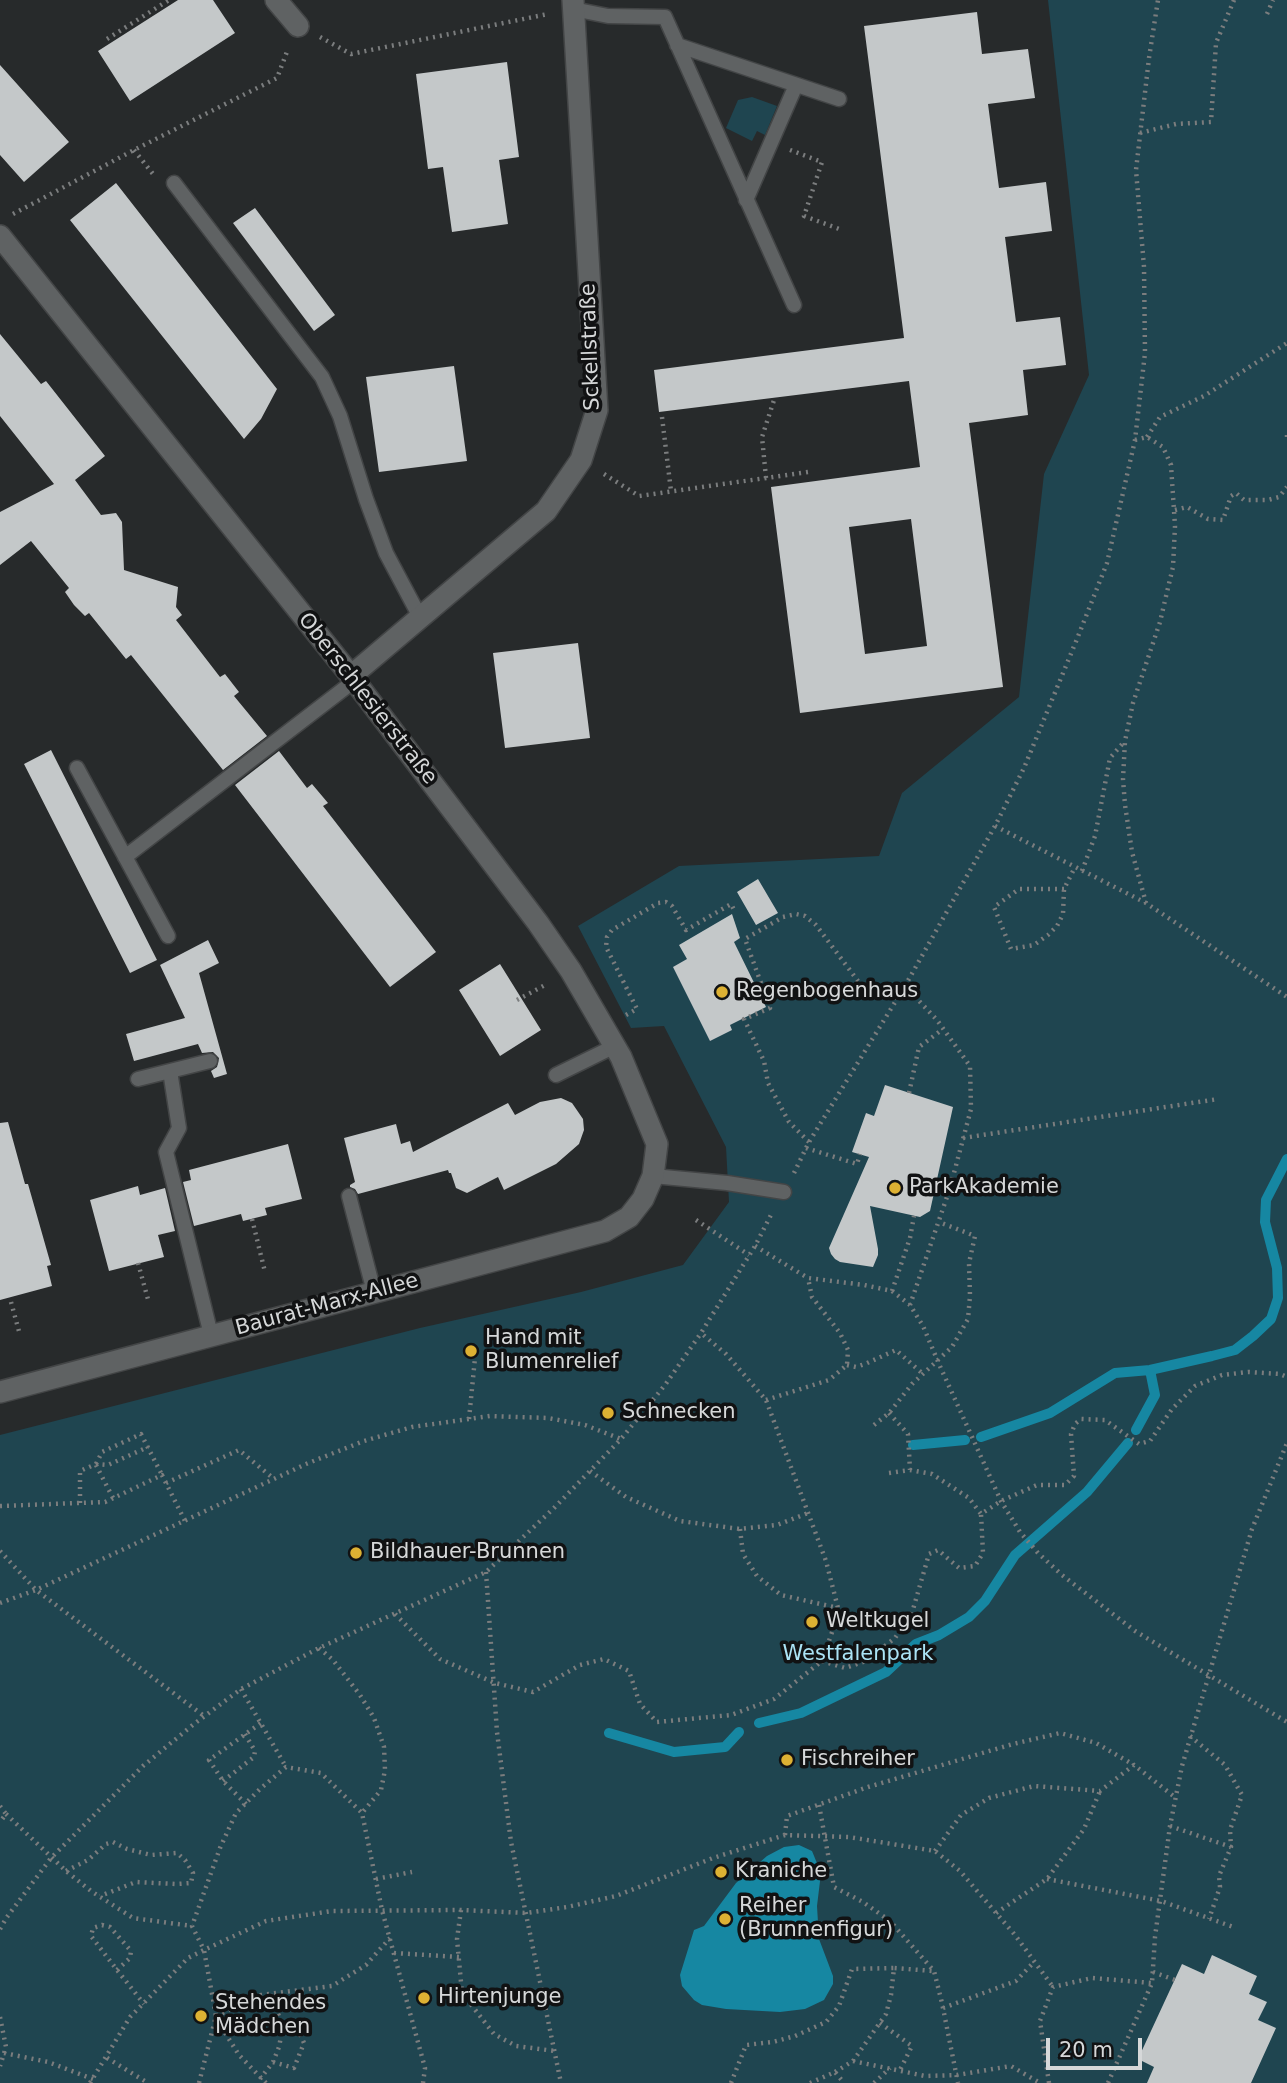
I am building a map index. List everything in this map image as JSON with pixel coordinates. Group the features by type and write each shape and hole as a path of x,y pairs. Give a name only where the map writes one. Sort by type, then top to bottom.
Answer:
{"street":[{"path":"276,0 298,26"},
{"name":"Sckellstraße","path":"352,678 546,511 581,460 597,410 573,4"},
{"name":"Oberschlesierstraße","path":"2,243 352,678 538,923 571,971 621,1057 657,1144 653,1176 643,1199"},
{"name":"Baurat-Marx-Allee","path":"0,1392 605,1231 629,1217 643,1199"}],"lane":[{"path":"573,4 606,15 665,17 794,305"},
{"path":"677,45 839,100"},
{"path":"746,200 796,85"},
{"path":"174,183 322,377 340,416 386,553 420,617"},
{"path":"125,857 352,678"},
{"path":"77,768 167,936"},
{"path":"556,1075 615,1046"},
{"path":"138,1079 210,1061"},
{"path":"170,1071 179,1128 166,1152 211,1335"},
{"path":"653,1176 784,1192"},
{"path":"348,1196 374,1292"}],"path":[{"path":"107,39 169,0"},
{"path":"0,1929 51,1858 143,1766 204,1716 241,1689 319,1648 486,1572 621,1439 664,1385 701,1332 755,1246 809,1142 898,998 995,826 1024,768 1107,563 1135,440 1144,353 1144,267 1136,170 1158,0"},
{"path":"1140,133 1176,124 1211,122 1216,43 1234,0"},
{"path":"1267,14 1273,0"},
{"path":"12,215 277,78 298,26 351,54 573,4"},
{"path":"771,144 822,162 804,216 842,230"},
{"path":"1135,440 1147,437 1160,417 1204,396 1287,343"},
{"path":"766,478 762,437 775,397"},
{"path":"662,417 671,491"},
{"path":"1287,435 1287,442"},
{"path":"1146,903 1128,830 1123,779 1125,741 1133,704 1160,622 1175,543 1171,466 1163,447 1147,437"},
{"path":"603,473 639,496 808,472"},
{"path":"1175,510 1186,508 1208,519 1223,520 1231,496 1236,493 1244,500 1268,500 1279,497 1287,487"},
{"path":"1082,871 1095,836 1110,758 1125,741"},
{"path":"995,826 1146,903 1287,997"},
{"path":"1064,889 1019,889 994,907 1011,948 1034,945 1057,926 1063,914 1064,889 1075,867"},
{"path":"624,1016 637,1010 606,947 607,937 612,930 658,903 666,902 672,906 686,930 731,904 735,912"},
{"path":"809,1142 789,1122 768,1083 764,1061 744,1019 770,1008 745,939 783,917 796,914 805,916 816,925 858,981 868,988 898,998"},
{"path":"746,931 749,936"},
{"path":"517,1000 571,971"},
{"path":"751,976 758,974"},
{"path":"905,986 943,1029 970,1066 971,1110 939,1222 910,1305"},
{"path":"909,1093 919,1047 943,1029"},
{"path":"963,1138 1218,1099"},
{"path":"806,1148 857,1164 860,1154"},
{"path":"892,1292 911,1238 914,1216"},
{"path":"251,1219 265,1272"},
{"path":"696,1220 749,1255"},
{"path":"874,1424 889,1413 912,1384 953,1347 968,1319 969,1263 975,1237 939,1222"},
{"path":"755,1246 808,1278 864,1285 892,1292 910,1305 923,1325 1002,1501 1020,1532 1038,1553 1062,1575 1135,1631 1287,1722"},
{"path":"138,1263 149,1303"},
{"path":"766,1400 829,1380 847,1365 848,1350 840,1333 812,1297 808,1278"},
{"path":"11,1303 20,1335"},
{"path":"394,1614 440,1659 495,1682 533,1692 580,1664 604,1660 629,1671 640,1704 657,1722 731,1715 774,1699 822,1661 839,1612 826,1561 766,1400 726,1354 701,1332"},
{"path":"847,1365 856,1367 895,1350 923,1374"},
{"path":"469,1419 475,1358"},
{"path":"981,1514 1037,1485 1065,1485 1074,1476 1071,1434 1075,1424 1081,1419 1105,1420 1139,1444 1150,1441 1172,1409 1195,1386 1222,1375 1248,1372 1287,1377"},
{"path":"889,1413 908,1434 910,1470"},
{"path":"0,1604 37,1590 274,1479 364,1441 411,1427 490,1416 548,1418 585,1425 621,1439"},
{"path":"96,1464 102,1452 141,1434 186,1521"},
{"path":"1108,2083 1152,1983 1155,1937 1170,1826 1190,1736 1252,1529 1287,1443"},
{"path":"80,1503 80,1471 96,1464 108,1465 148,1447"},
{"path":"166,1483 239,1450 274,1479"},
{"path":"96,1464 113,1498"},
{"path":"822,1661 845,1668 866,1661 895,1638 912,1613 929,1554 938,1550 959,1568 975,1566 983,1553 981,1514 969,1498 932,1474 910,1470 889,1474"},
{"path":"590,1471 626,1497 680,1521 740,1529 777,1525 808,1513"},
{"path":"0,1506 105,1502 162,1475"},
{"path":"740,1529 743,1554 757,1576 781,1595 838,1608"},
{"path":"0,1550 37,1590 204,1716"},
{"path":"486,1572 497,1732 511,1842 561,2083"},
{"path":"319,1648 333,1660 360,1695 374,1718 384,1746 385,1770 381,1790 362,1813"},
{"path":"241,1689 286,1768"},
{"path":"246,1804 223,1781 209,1760 261,1723"},
{"path":"785,1835 787,1816 819,1804 1013,1744 1060,1733 1096,1743 1134,1765 1176,1798"},
{"path":"223,1781 254,1757 255,1751 245,1734"},
{"path":"1190,1736 1225,1765 1242,1795 1230,1830 1231,1847 1219,1876 1220,1887 1209,1919"},
{"path":"996,1913 1047,1879 1084,1829 1100,1791 1134,1765"},
{"path":"286,1768 321,1773 362,1813 382,1910 425,2068 423,2083"},
{"path":"267,2083 260,2079 239,2055 216,2016 204,1950 192,1926 220,1848 236,1813 286,1768"},
{"path":"935,1851 961,1815 989,1798 1034,1786 1100,1791"},
{"path":"819,1804 835,1887 890,1921 934,1971 958,2083"},
{"path":"0,1806 66,1871 133,1918 192,1926"},
{"path":"0,1822 6,1814"},
{"path":"1170,1826 1231,1847"},
{"path":"4,2053 48,2062 92,2081 130,2017 188,1958 266,1921 332,1911 461,1910 526,1913 575,1906 616,1896 713,1858 785,1835 849,1837 935,1851 960,1871 1053,1987"},
{"path":"66,1871 88,1860 106,1844 113,1842 151,1855 177,1853 193,1873 191,1882 136,1882 100,1896"},
{"path":"376,1879 412,1872"},
{"path":"1047,1879 1161,1901 1236,1928"},
{"path":"461,1910 457,1939 463,1993 494,2034 516,2046 555,2051"},
{"path":"117,1970 130,1958 131,1951 110,1927 102,1925 93,1928 91,1936 117,1970 144,2004"},
{"path":"216,2016 261,1996 332,1986 366,1965 390,1938"},
{"path":"394,1953 459,1957"},
{"path":"943,2008 1016,1981 1034,1961"},
{"path":"810,2083 853,2061 886,2014 894,1968"},
{"path":"731,2083 746,2045 795,2036 826,2022 839,2006 852,1969 934,1971"},
{"path":"1153,1972 1175,1980"},
{"path":"1053,1987 1091,1978 1152,1983"},
{"path":"1049,2083 1040,2021 1053,1987"},
{"path":"260,2079 273,2062 283,2026 270,1994"},
{"path":"199,2083 216,2016"},
{"path":"0,2017 6,2047 0,2066"},
{"path":"880,2022 912,2046 900,2070"},
{"path":"273,2062 294,2068 304,2043 296,2030 283,2026"},
{"path":"107,2058 148,2083"},
{"path":"853,2061 925,2076 957,2075 1011,2066 1040,2083"},
{"path":"874,2083 890,2067"},
{"path":"835,2072 844,2083"}],"green space":[{"name":"Westfalenpark","path":"1048,0 1287,0 1287,2083 0,2083 0,1435 420,1328 581,1292 683,1265 729,1202 726,1147 664,1026 631,1028 578,926 679,866 879,856 902,793 1019,697 1044,474 1089,375"},
{"path":"752,97 777,106 765,135 757,131 752,141 726,128 738,100"}],"water":[{"path":"799,1845 812,1851 821,1873 817,1906 819,1939 833,1976 833,1984 824,2000 805,2009 780,2012 726,2009 702,2005 694,2000 682,1986 680,1975 694,1930 704,1926 736,1883 767,1856 784,1847"}],"building":[{"path":"178,0 213,0 235,33 130,101 98,51"},
{"path":"977,12 982,54 1028,49 1035,98 988,104 999,188 1046,182 1052,231 1005,237 1016,322 1060,317 1066,365 1023,370 1028,415 969,423 1003,687 800,713 771,487 920,467 909,381 659,412 654,370 904,338 864,26","holes":["911,519 927,646 865,654 849,527"]},
{"path":"507,62 519,157 499,160 508,224 452,232 443,167 428,169 416,74"},
{"path":"0,65 69,142 24,182 0,155"},
{"path":"116,183 277,389 261,419 244,439 70,220"},
{"path":"255,208 335,315 314,331 233,223"},
{"path":"0,334 41,384 46,381 105,456 75,480 101,515 116,513 122,522 124,570 178,587 176,607 182,615 176,620 220,677 225,674 239,692 234,696 267,736 223,770 131,655 126,659 89,613 85,616 74,605 65,592 69,588 31,541 0,565 0,512 54,484 0,416"},
{"path":"454,366 467,461 379,472 366,377"},
{"path":"578,643 590,738 505,748 493,653"},
{"path":"51,750 157,960 130,973 24,764"},
{"path":"279,751 307,788 312,784 328,803 323,806 436,952 390,987 235,785"},
{"path":"758,879 778,913 756,925 737,892"},
{"name":"Regenbogenhaus","path":"732,914 740,938 734,942 766,1007 730,1025 732,1030 710,1041 673,967 687,959 679,945"},
{"path":"208,940 219,963 199,973 227,1074 214,1078 211,1071 217,1067 219,1058 213,1052 202,1053 198,1044 134,1061 126,1034 185,1018 160,965"},
{"path":"500,964 541,1030 500,1056 459,990"},
{"name":"ParkAkademie","path":"885,1085 953,1107 930,1211 920,1217 870,1206 878,1249 873,1267 840,1262 831,1254 829,1248 869,1157 852,1152 866,1113 874,1116"},
{"path":"561,1098 572,1103 583,1119 584,1130 579,1144 556,1164 504,1190 498,1177 467,1193 456,1188 448,1170 358,1194 350,1187 355,1182 344,1138 396,1124 401,1144 410,1141 413,1152 508,1103 515,1115 540,1102"},
{"path":"8,1122 51,1265 47,1266 52,1286 0,1300 0,1123"},
{"path":"288,1144 302,1199 265,1208 267,1215 243,1221 241,1214 194,1226 183,1182 191,1180 189,1170"},
{"path":"138,1186 140,1195 165,1188 175,1231 158,1235 164,1257 109,1271 90,1200"},
{"path":"1212,1955 1257,1976 1249,1994 1267,2002 1258,2020 1276,2028 1251,2083 1147,2083 1154,2067 1138,2059 1182,1964 1204,1974"}],"waterway":[{"path":"981,1437 1050,1413 1115,1373 1150,1370 1235,1350 1253,1336 1271,1319 1278,1298 1277,1268 1265,1222 1266,1200 1287,1159"},
{"path":"1136,1430 1155,1395 1150,1370"},
{"path":"913,1445 965,1440"},
{"path":"759,1723 801,1713 886,1672 916,1644 939,1635 969,1617 985,1601 1015,1555 1087,1492 1128,1443"},
{"path":"609,1733 674,1752 725,1747 739,1732"}],"place":[{"name":"Regenbogenhaus","path":"722,992"},
{"name":"ParkAkademie","path":"895,1188"},
{"name":"Hand mit Blumenrelief","path":"471,1351"},
{"name":"Schnecken","path":"608,1413"},
{"name":"Bildhauer-Brunnen","path":"356,1553"},
{"name":"Weltkugel","path":"812,1622"},
{"name":"Fischreiher","path":"787,1760"},
{"name":"Kraniche","path":"721,1872"},
{"name":"Reiher (Brunnenfigur)","path":"725,1919"},
{"name":"Hirtenjunge","path":"424,1998"},
{"name":"Stehendes Mädchen","path":"201,2016"}]}
